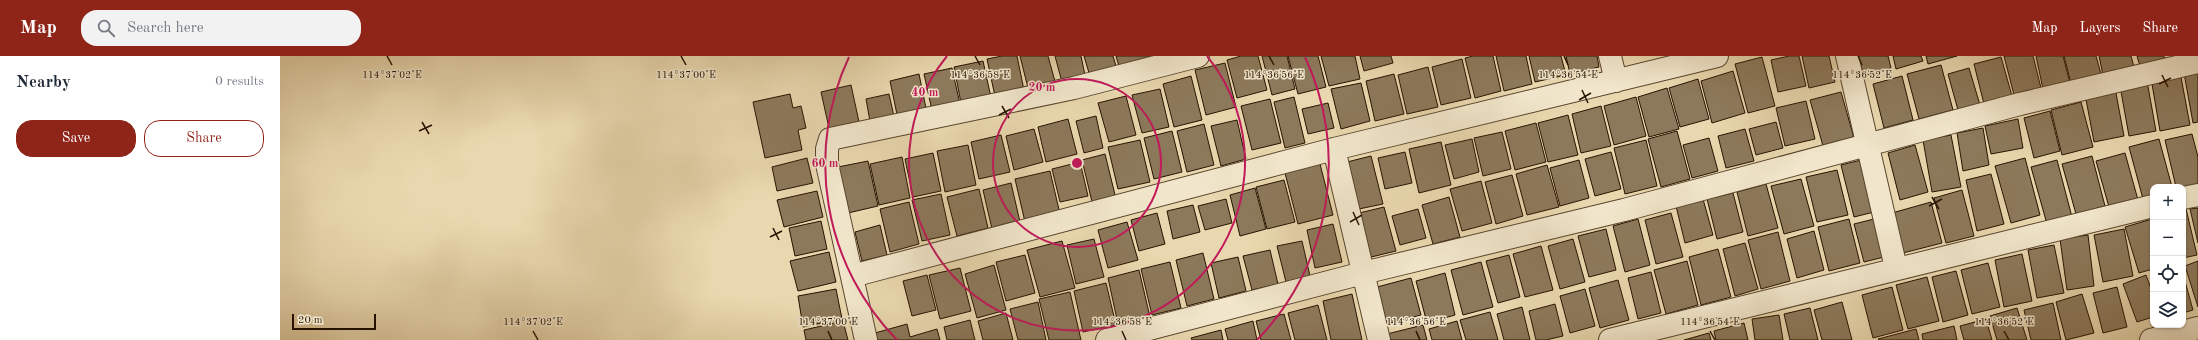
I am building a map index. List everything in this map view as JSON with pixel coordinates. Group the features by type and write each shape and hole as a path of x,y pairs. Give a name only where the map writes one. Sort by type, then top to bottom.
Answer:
{"street":[{"path":"866,340 827,164 826,149 830,139 1074,88 1198,56"},
{"path":"1610,56 1616,81"},
{"path":"852,276 1334,150 1717,56"},
{"path":"1847,56 1896,268"},
{"path":"1107,340 1363,273 1624,210 2020,104 2198,62"},
{"path":"1334,150 1379,340"},
{"path":"2186,197 2198,195"},
{"path":"1610,340 1896,268 2150,207"},
{"path":"2151,340 2198,328"}],"building":[{"path":"1002,56 1017,56 1025,95 996,101 987,59"},
{"path":"1020,56 1048,56 1056,85 1029,92"},
{"path":"1055,56 1081,56 1086,80 1063,86"},
{"path":"1084,56 1113,56 1116,66 1089,73"},
{"path":"1116,56 1149,56 1150,58 1119,66"},
{"path":"1241,56 1258,56 1267,90 1237,98 1227,60"},
{"path":"1262,56 1287,56 1295,89 1272,95"},
{"path":"1288,56 1318,56 1326,87 1298,94"},
{"path":"1321,56 1355,56 1360,79 1329,86"},
{"path":"1360,56 1391,56 1393,63 1364,71"},
{"path":"1473,56 1493,56 1501,91 1475,98 1465,58"},
{"path":"1496,56 1526,56 1532,84 1504,91"},
{"path":"1529,56 1561,56 1566,75 1535,82"},
{"path":"1566,56 1597,56 1599,67 1570,74"},
{"path":"1789,56 1799,56 1806,86 1778,92 1771,60"},
{"path":"1802,56 1829,56 1835,82 1809,88"},
{"path":"1858,56 1888,56 1891,68 1864,76"},
{"path":"1893,56 1921,56 1923,61 1896,69"},
{"path":"1926,56 1957,56 1928,64"},
{"path":"2004,56 2033,56 2041,88 2014,95"},
{"path":"2036,56 2063,56 2070,83 2043,89"},
{"path":"2064,56 2096,56 2101,74 2071,83"},
{"path":"2099,56 2131,56 2134,67 2103,75"},
{"path":"2137,56 2164,56 2165,60 2140,66"},
{"path":"1762,57 1775,106 1748,113 1735,64"},
{"path":"2001,57 2012,96 1984,104 1974,64"},
{"path":"1462,59 1471,98 1441,105 1432,67"},
{"path":"983,61 992,102 962,108 954,67"},
{"path":"1225,63 1236,107 1206,115 1195,70"},
{"path":"1941,65 1953,110 1919,119 1907,74"},
{"path":"1428,67 1438,107 1407,114 1398,75"},
{"path":"952,68 961,109 933,115 924,74"},
{"path":"1969,68 1980,105 1958,110 1948,74"},
{"path":"1733,71 1745,113 1712,123 1701,81"},
{"path":"2198,71 2198,122 2193,123 2184,73"},
{"path":"2180,72 2190,125 2160,131 2151,78"},
{"path":"919,74 928,118 899,124 890,81"},
{"path":"1394,74 1404,114 1375,121 1366,81"},
{"path":"1191,76 1202,120 1174,127 1163,84"},
{"path":"1902,76 1913,120 1884,128 1873,84"},
{"path":"1698,79 1709,119 1680,127 1669,88"},
{"path":"2147,81 2156,131 2129,136 2120,86"},
{"path":"1361,83 1370,121 1341,129 1331,89"},
{"path":"851,85 861,131 831,137 821,92"},
{"path":"1667,88 1679,129 1649,137 1638,97"},
{"path":"2115,88 2124,136 2094,142 2085,94"},
{"path":"1160,89 1169,127 1142,133 1132,95"},
{"path":"1841,92 1854,138 1823,146 1810,100"},
{"path":"790,94 793,108 801,106 806,128 798,130 802,150 765,158 753,102"},
{"path":"889,94 895,121 871,127 866,99"},
{"path":"1126,96 1136,135 1109,142 1098,103"},
{"path":"1294,97 1305,143 1285,148 1274,102"},
{"path":"1636,97 1646,136 1614,145 1604,106"},
{"path":"1270,99 1281,143 1252,150 1241,106"},
{"path":"1806,101 1815,139 1785,146 1776,108"},
{"path":"2081,102 2093,147 2062,155 2051,110"},
{"path":"1328,103 1334,128 1308,134 1302,109"},
{"path":"1601,106 1611,146 1581,153 1572,114"},
{"path":"2050,111 2060,151 2034,158 2024,118"},
{"path":"1568,115 1578,155 1548,162 1538,123"},
{"path":"1096,116 1103,148 1084,153 1076,121"},
{"path":"1068,119 1077,154 1046,162 1038,127"},
{"path":"2018,119 2023,148 1991,154 1985,126"},
{"path":"1237,120 1246,159 1221,166 1211,126"},
{"path":"1776,122 1783,148 1756,155 1749,129"},
{"path":"1536,123 1546,162 1515,170 1505,131"},
{"path":"1204,124 1214,165 1187,172 1177,131"},
{"path":"1983,128 1989,165 1963,171 1957,133"},
{"path":"1034,129 1043,162 1014,170 1006,136"},
{"path":"1745,129 1754,161 1726,168 1718,136"},
{"path":"1172,131 1182,172 1154,179 1144,138"},
{"path":"1677,131 1690,179 1661,187 1648,139"},
{"path":"1502,132 1511,169 1483,176 1474,138"},
{"path":"2192,134 2198,157 2198,184 2186,187 2186,184 2175,184 2165,140"},
{"path":"1001,135 1010,172 979,179 971,142"},
{"path":"1951,135 1961,187 1932,192 1923,140"},
{"path":"1709,138 1718,171 1692,178 1683,145"},
{"path":"1472,139 1479,172 1454,179 1445,145"},
{"path":"2159,139 2171,184 2150,184 2150,197 2143,199 2129,147"},
{"path":"1140,140 1150,182 1118,189 1108,147"},
{"path":"1646,140 1657,186 1625,194 1614,148"},
{"path":"1441,142 1451,185 1419,193 1409,149"},
{"path":"968,145 976,185 945,192 937,151"},
{"path":"1915,145 1928,192 1900,200 1888,153"},
{"path":"1405,152 1412,183 1385,189 1378,158"},
{"path":"1611,152 1621,189 1595,196 1585,159"},
{"path":"933,153 941,191 913,197 905,159"},
{"path":"2125,153 2138,200 2109,207 2096,161"},
{"path":"1105,154 1117,203 1094,210 1082,160"},
{"path":"1371,156 1383,204 1354,210 1343,163"},
{"path":"2092,156 2105,206 2076,214 2062,164"},
{"path":"902,157 910,198 879,205 870,164"},
{"path":"807,158 813,183 777,191 772,167"},
{"path":"1869,158 1882,210 1854,217 1841,165"},
{"path":"2025,158 2040,215 2011,223 1995,166"},
{"path":"1579,160 1589,198 1560,206 1550,168"},
{"path":"2057,160 2072,217 2047,224 2031,167"},
{"path":"868,161 878,206 848,213 838,167"},
{"path":"1080,162 1088,196 1060,202 1052,169"},
{"path":"1320,164 1333,215 1298,224 1285,173"},
{"path":"1547,165 1559,207 1527,215 1516,174"},
{"path":"1837,170 1848,215 1817,222 1806,177"},
{"path":"1050,171 1060,214 1025,222 1015,179"},
{"path":"1991,174 2004,224 1977,231 1966,180"},
{"path":"1512,175 1523,216 1496,224 1485,182"},
{"path":"1801,179 1814,226 1784,234 1771,186"},
{"path":"1284,180 1295,222 1267,229 1256,187"},
{"path":"1481,181 1492,223 1462,231 1450,189"},
{"path":"1011,183 1020,222 992,229 983,190"},
{"path":"1766,184 1778,228 1748,236 1737,192"},
{"path":"1255,188 1266,229 1240,236 1230,195"},
{"path":"979,189 988,228 957,236 947,197"},
{"path":"1962,190 1974,236 1946,243 1934,198"},
{"path":"817,191 823,217 784,227 777,200"},
{"path":"1733,193 1743,232 1717,239 1707,199"},
{"path":"941,194 950,235 922,241 912,200"},
{"path":"1449,197 1460,237 1433,244 1422,205"},
{"path":"1226,199 1232,223 1205,230 1198,206"},
{"path":"1703,199 1713,235 1685,243 1676,206"},
{"path":"909,202 919,244 890,252 880,209"},
{"path":"1931,202 1942,243 1903,253 1892,213"},
{"path":"1193,205 1200,232 1173,239 1167,211"},
{"path":"1384,207 1396,251 1367,258 1355,214"},
{"path":"2198,208 2198,243 2190,209"},
{"path":"1418,209 1426,238 1400,245 1392,216"},
{"path":"2186,209 2197,255 2186,257"},
{"path":"1157,213 1165,244 1139,251 1131,220"},
{"path":"1671,213 1683,257 1656,264 1645,220"},
{"path":"1882,217 1892,255 1864,262 1854,224"},
{"path":"1638,219 1650,265 1625,272 1613,226"},
{"path":"1849,219 1860,263 1829,271 1818,227"},
{"path":"2150,220 2150,270 2139,273 2125,227"},
{"path":"821,221 827,249 795,256 789,228"},
{"path":"1127,222 1138,260 1108,268 1098,230"},
{"path":"1333,224 1342,262 1315,268 1307,230"},
{"path":"880,225 887,255 862,261 855,232"},
{"path":"1606,229 1616,270 1589,277 1578,236"},
{"path":"2124,229 2133,276 2103,282 2094,235"},
{"path":"1814,231 1824,270 1797,278 1787,239"},
{"path":"1778,232 1790,281 1761,289 1748,240"},
{"path":"2088,235 2094,286 2067,290 2060,239"},
{"path":"1094,239 1104,277 1076,284 1067,245"},
{"path":"1573,239 1585,282 1560,289 1548,246"},
{"path":"1062,241 1075,288 1040,297 1027,250"},
{"path":"1302,241 1310,276 1286,282 1277,246"},
{"path":"1745,243 1758,289 1735,296 1723,249"},
{"path":"2054,245 2064,293 2037,298 2028,250"},
{"path":"1541,246 1553,290 1525,297 1513,254"},
{"path":"1718,249 1731,297 1701,305 1689,257"},
{"path":"1270,250 1278,284 1252,290 1243,256"},
{"path":"829,252 836,282 798,291 790,261"},
{"path":"1203,253 1214,299 1187,306 1176,260"},
{"path":"2022,254 2032,301 2004,307 1995,260"},
{"path":"1025,255 1035,293 1006,301 996,262"},
{"path":"1509,255 1520,297 1498,303 1486,261"},
{"path":"1238,257 1246,291 1219,298 1211,263"},
{"path":"1687,261 1698,305 1666,314 1654,270"},
{"path":"2198,261 2198,307 2186,269 2186,266"},
{"path":"1170,262 1181,308 1152,315 1141,269"},
{"path":"1481,262 1493,307 1463,315 1451,270"},
{"path":"1988,263 2000,307 1972,314 1961,270"},
{"path":"994,265 1006,310 977,318 965,274"},
{"path":"960,268 971,311 940,319 929,275"},
{"path":"1139,270 1150,317 1118,324 1108,278"},
{"path":"1956,271 1968,315 1943,322 1932,277"},
{"path":"1651,272 1661,313 1638,319 1628,278"},
{"path":"1445,273 1455,315 1427,323 1416,281"},
{"path":"927,275 936,310 912,316 903,281"},
{"path":"2146,275 2150,286 2150,318 2137,322 2123,284"},
{"path":"1927,277 1939,321 1908,329 1896,285"},
{"path":"1411,278 1421,315 1387,324 1377,287"},
{"path":"1618,280 1629,320 1600,328 1589,288"},
{"path":"1106,283 1116,325 1083,332 1074,291"},
{"path":"2186,285 2193,310 2186,312"},
{"path":"1892,287 1903,330 1873,338 1862,295"},
{"path":"2117,287 2127,327 2103,333 2093,293"},
{"path":"836,289 842,319 803,327 798,296"},
{"path":"1585,289 1595,326 1570,333 1560,296"},
{"path":"1070,292 1081,340 1049,340 1039,299"},
{"path":"1352,294 1362,340 1331,340 1323,301"},
{"path":"2082,294 2094,333 2066,340 2056,302"},
{"path":"1038,302 1046,340 1018,340 1010,309"},
{"path":"1842,302 1852,340 1822,340 1814,310"},
{"path":"2053,303 2061,340 2031,340 2024,310"},
{"path":"1555,304 1563,336 1546,340 1536,340 1529,311"},
{"path":"1318,305 1327,340 1295,340 1288,313"},
{"path":"1522,307 1530,340 1504,340 1497,314"},
{"path":"1810,308 1818,340 1790,340 1784,314"},
{"path":"2017,308 2027,340 1997,340 1990,316"},
{"path":"1490,312 1498,340 1466,340 1460,320"},
{"path":"1006,313 1013,340 983,340 978,321"},
{"path":"1284,314 1291,340 1261,340 1256,321"},
{"path":"1779,315 1783,340 1755,340 1752,319"},
{"path":"1986,319 1992,340 1964,340 1960,326"},
{"path":"970,320 975,340 947,340 944,327"},
{"path":"843,321 848,340 806,340 804,330"},
{"path":"1253,321 1257,340 1228,340 1225,329"},
{"path":"1457,321 1462,340 1432,340 1429,329"},
{"path":"1744,323 1748,340 1716,340 1714,331"},
{"path":"907,324 910,337 937,329 940,340 877,340 875,333"},
{"path":"1423,325 1427,340 1389,340 1387,334"},
{"path":"1954,326 1957,340 1923,340 1922,334"},
{"path":"1916,329 1919,340 1878,339"},
{"path":"1221,330 1223,340 1192,340 1191,338"},
{"path":"1709,333 1711,340 1684,340"}]}
